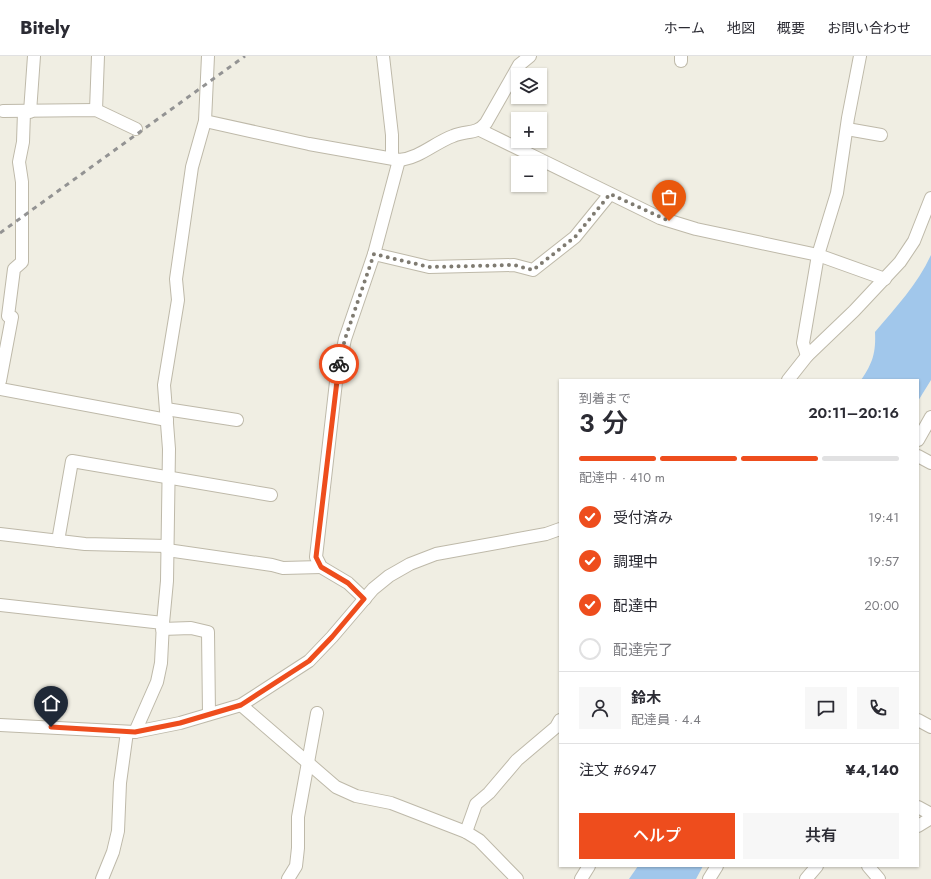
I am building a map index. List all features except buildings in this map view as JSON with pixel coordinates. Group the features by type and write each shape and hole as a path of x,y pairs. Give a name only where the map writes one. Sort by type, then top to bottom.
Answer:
{"street":[{"path":"0,381 12,317 8,316 14,269 22,262 22,182 19,162 34,56"},
{"path":"96,110 98,56"},
{"path":"102,879 113,852 118,831 120,783 131,732 157,682 162,663 163,626 167,581 168,478 167,414 164,385 178,300 176,279 192,167 205,121 208,56"},
{"path":"321,567 316,557 317,544 336,382 345,339 374,254 395,159 383,56"},
{"path":"480,130 486,123 519,66 530,56"},
{"path":"807,356 803,343 818,255 837,193 860,56"},
{"path":"3,111 27,112 96,110 136,129"},
{"path":"205,121 309,144 395,159 410,159 454,135 480,130 660,218 696,229 818,255 885,279"},
{"path":"847,129 881,135"},
{"path":"374,254 429,267 514,265 533,270 575,237 610,194"},
{"path":"789,379 807,356 885,279 914,241 930,201"},
{"path":"0,389 167,414 237,420"},
{"path":"919,438 931,417"},
{"path":"919,457 931,463"},
{"path":"58,541 72,461 271,495"},
{"path":"0,725 131,732 180,723 241,705 309,661 332,637 373,589 389,576 410,564 436,554 558,531"},
{"path":"0,534 85,544 167,548 283,568 321,567 348,583 364,599"},
{"path":"0,605 163,626 191,628 208,632 209,714"},
{"path":"241,705 336,787 345,792 391,803 466,832 479,840 517,879"},
{"path":"288,879 296,866 298,848 298,817 309,764 317,713"},
{"path":"919,721 931,727"},
{"path":"466,832 476,804 489,793 518,760 556,727 559,722"},
{"path":"919,808 931,814"},
{"path":"919,825 931,818"},
{"path":"581,879 588,867"},
{"path":"710,879 716,867"},
{"path":"806,879 816,867"},
{"path":"869,867 879,879"}],"water":[{"path":"931,255 931,380 919,399 919,379 862,379 873,357 875,332 913,286"},
{"path":"637,867 702,867 696,879 629,879"}],"railway":[{"path":"0,233 245,56"}],"way so far":[{"path":"339,364 345,339 374,254 429,267 514,265 533,270 575,237 610,194 669,221"}],"route":[{"path":"51,727 135,732 180,723 241,705 309,661 332,637 364,599 348,583 321,567 317,563 316,557 339,364"}]}
